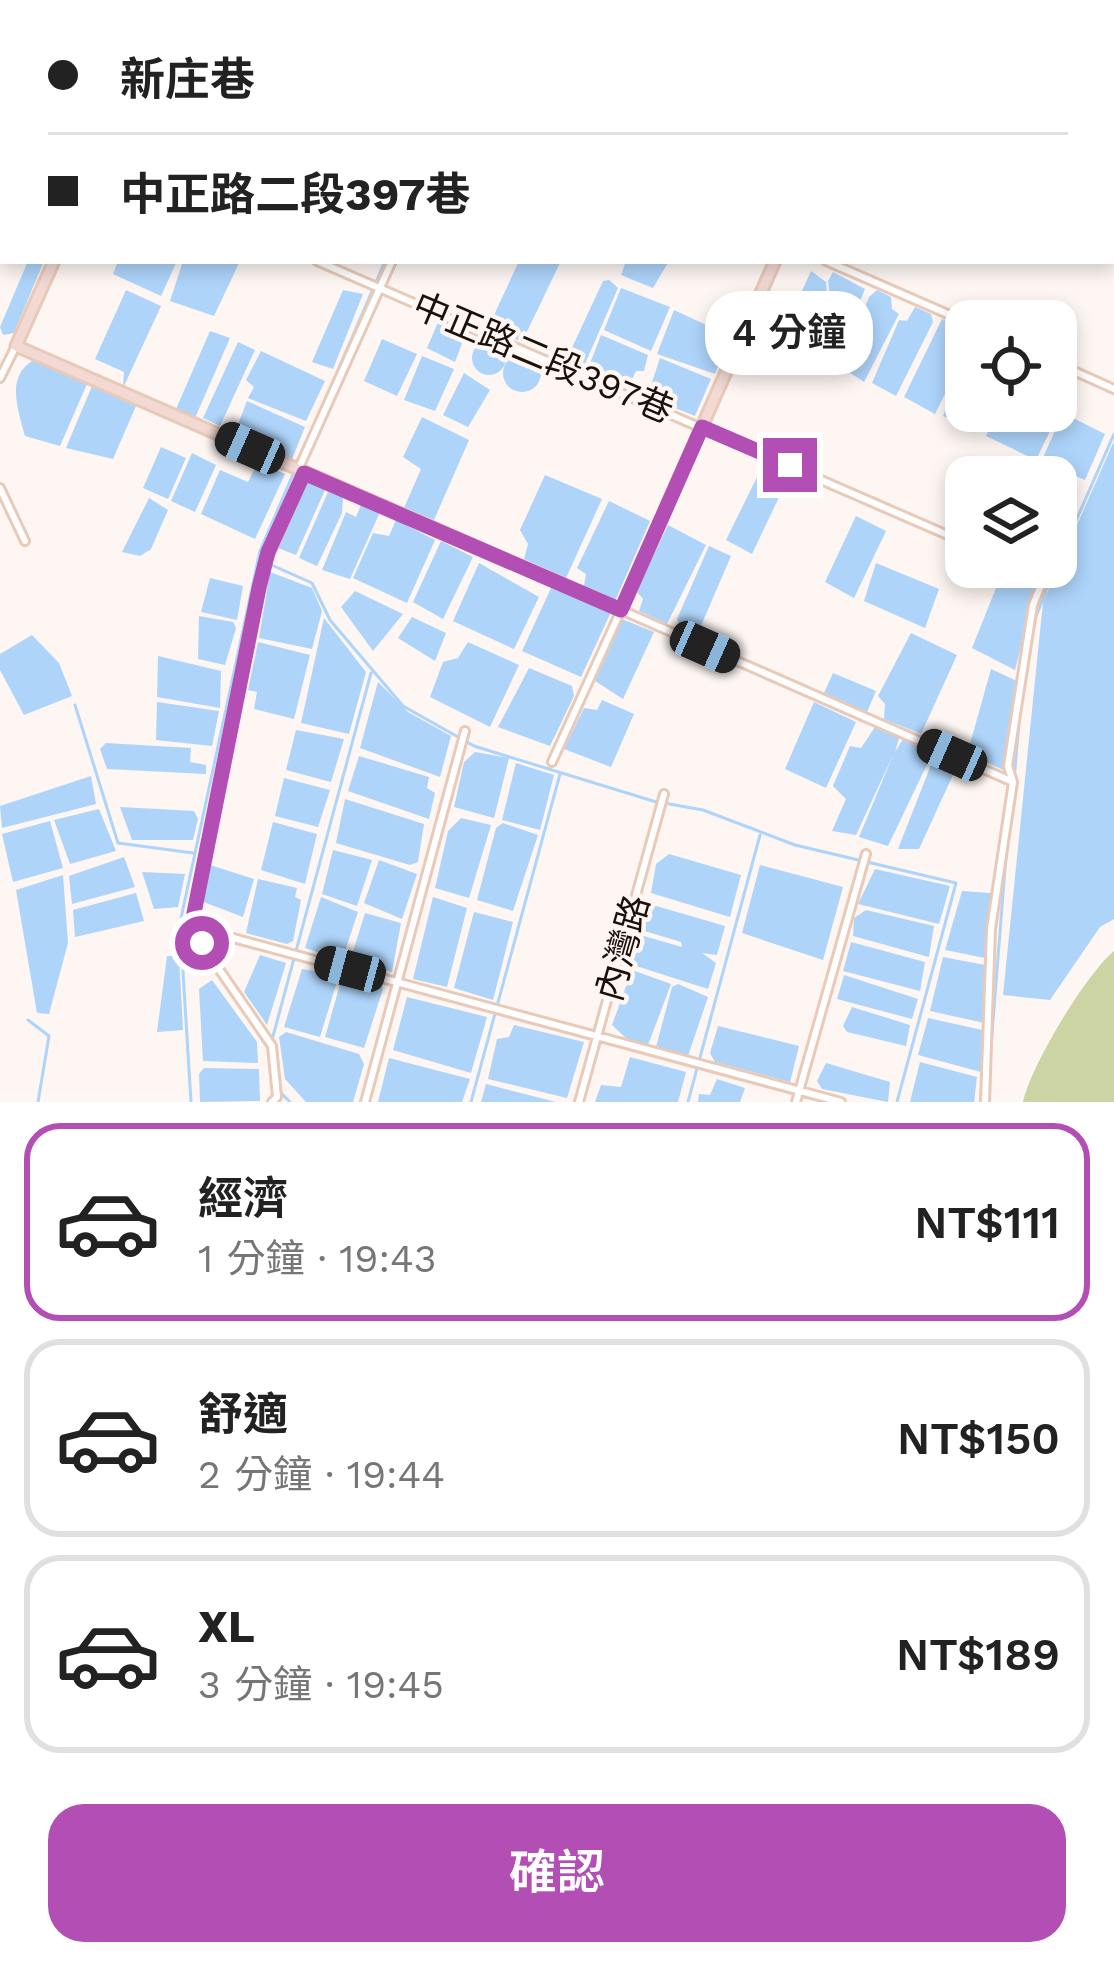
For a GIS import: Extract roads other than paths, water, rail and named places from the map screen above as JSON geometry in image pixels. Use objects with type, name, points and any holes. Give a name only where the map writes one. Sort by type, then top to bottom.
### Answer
[{"type":"street","points":[[0,378],[53,264]]},
{"type":"street","name":"中正路二段397巷","points":[[324,264],[945,534]]},
{"type":"street","points":[[272,1102],[277,1096],[272,1046],[196,928],[202,871],[264,567],[391,264]]},
{"type":"street","name":"中正路二段397巷","points":[[621,610],[774,264]]},
{"type":"street","points":[[833,264],[945,313]]},
{"type":"street","points":[[16,346],[1013,782]]},
{"type":"street","points":[[1077,372],[1114,389]]},
{"type":"street","points":[[0,488],[25,541]]},
{"type":"street","points":[[985,1102],[991,929],[1013,782],[1008,766],[1033,604],[1040,588]]},
{"type":"street","points":[[552,762],[621,610]]},
{"type":"street","points":[[365,1102],[465,731]]},
{"type":"street","name":"內灣路","points":[[579,1102],[664,794]]},
{"type":"street","points":[[796,1102],[866,854]]},
{"type":"street","points":[[196,928],[842,1102]]},
{"type":"water","points":[[27,264],[43,264],[14,333],[3,335],[0,327]]},
{"type":"water","points":[[117,264],[176,264],[161,296],[113,274]]},
{"type":"water","points":[[182,264],[239,264],[214,316],[170,301]]},
{"type":"water","points":[[518,264],[560,264],[522,342],[495,330],[495,313]]},
{"type":"water","points":[[625,264],[667,264],[653,288],[621,275]]},
{"type":"water","points":[[811,271],[826,282],[828,309],[804,357],[779,342]]},
{"type":"water","points":[[833,272],[865,289],[832,367],[811,356],[832,309],[828,281]]},
{"type":"water","points":[[603,281],[618,288],[585,364],[570,352]]},
{"type":"water","points":[[621,288],[670,307],[651,351],[604,330]]},
{"type":"water","points":[[126,290],[161,306],[123,388],[124,372],[95,359]]},
{"type":"water","points":[[343,290],[363,294],[333,369],[312,362]]},
{"type":"water","points":[[877,290],[891,297],[892,309],[899,314],[864,382],[841,367],[869,297]]},
{"type":"water","points":[[915,307],[931,314],[933,322],[896,396],[872,383],[899,320],[907,321]]},
{"type":"water","points":[[674,310],[730,336],[715,374],[657,354]]},
{"type":"water","points":[[439,320],[466,333],[455,362],[427,348]]},
{"type":"water","points":[[945,320],[945,394],[935,414],[904,397]]},
{"type":"water","points":[[210,331],[230,338],[195,418],[176,409]]},
{"type":"water","points":[[601,335],[648,355],[644,371],[636,371],[628,388],[587,371]]},
{"type":"water","points":[[382,339],[417,354],[397,396],[364,381]]},
{"type":"water","points":[[489,341],[501,346],[506,358],[501,370],[489,375],[477,370],[472,358],[477,346]]},
{"type":"water","points":[[238,342],[255,350],[220,426],[203,418]]},
{"type":"water","points":[[261,351],[325,381],[306,421],[248,398],[254,387],[246,380]]},
{"type":"water","points":[[522,354],[535,360],[541,373],[535,386],[522,392],[509,386],[503,373],[509,360]]},
{"type":"water","points":[[422,356],[454,369],[435,411],[404,400]]},
{"type":"water","points":[[660,358],[711,379],[695,416],[647,397]]},
{"type":"water","points":[[34,360],[87,384],[60,446],[25,436],[17,384]]},
{"type":"water","points":[[464,373],[490,390],[468,427],[443,415]]},
{"type":"water","points":[[92,386],[136,406],[113,459],[66,448]]},
{"type":"water","points":[[247,401],[305,427],[292,459],[235,432]]},
{"type":"water","points":[[422,417],[469,440],[434,520],[404,508],[421,469],[403,457]]},
{"type":"water","points":[[1077,420],[1105,434],[1085,480],[1077,477],[1077,456],[1044,456],[1054,432],[1077,432]]},
{"type":"water","points":[[988,432],[1049,432],[1038,456],[1028,456],[986,436]]},
{"type":"water","points":[[1114,441],[1114,919],[1100,927],[1050,1000],[1003,995],[1043,602],[1049,588],[1077,588],[1077,525]]},
{"type":"water","points":[[161,447],[186,458],[168,499],[143,488]]},
{"type":"water","points":[[192,453],[216,465],[195,512],[171,501]]},
{"type":"water","points":[[258,462],[285,474],[255,539],[201,514],[220,470],[248,482]]},
{"type":"water","points":[[545,475],[602,499],[566,578],[524,559],[528,544],[520,530]]},
{"type":"water","points":[[758,475],[782,491],[752,554],[726,540]]},
{"type":"water","points":[[307,482],[325,490],[296,555],[278,548]]},
{"type":"water","points":[[328,492],[343,497],[342,513],[317,566],[299,558]]},
{"type":"water","points":[[149,498],[168,510],[151,549],[140,556],[122,552]]},
{"type":"water","points":[[609,501],[650,521],[615,601],[584,586],[586,574],[577,568]]},
{"type":"water","points":[[361,505],[380,512],[350,579],[322,570],[346,512],[356,517]]},
{"type":"water","points":[[856,516],[886,531],[854,598],[825,582]]},
{"type":"water","points":[[396,520],[435,540],[407,603],[353,578],[373,533],[389,536]]},
{"type":"water","points":[[668,525],[706,545],[667,624],[639,611],[643,599],[636,591]]},
{"type":"water","points":[[441,541],[473,557],[443,619],[413,602]]},
{"type":"water","points":[[709,546],[731,556],[697,635],[681,630],[677,619]]},
{"type":"water","points":[[479,563],[539,597],[514,649],[453,621]]},
{"type":"water","points":[[876,563],[939,589],[925,628],[864,601]]},
{"type":"water","points":[[270,572],[312,588],[322,611],[312,649],[259,638]]},
{"type":"water","points":[[210,578],[243,586],[237,620],[201,612]]},
{"type":"water","points":[[551,588],[611,612],[581,677],[522,651]]},
{"type":"water","points":[[996,588],[1036,588],[1015,670],[972,648]]},
{"type":"water","points":[[355,591],[403,614],[373,651],[341,607]]},
{"type":"water","points":[[199,616],[233,622],[236,628],[225,665],[198,659]]},
{"type":"water","points":[[412,617],[446,633],[435,661],[398,638]]},
{"type":"water","points":[[324,618],[366,672],[349,734],[301,723]]},
{"type":"water","points":[[622,619],[654,632],[623,699],[595,681]]},
{"type":"water","points":[[911,633],[957,655],[921,734],[884,719],[885,704],[878,696]]},
{"type":"water","points":[[32,635],[59,663],[72,696],[24,715],[0,670],[0,654]]},
{"type":"water","points":[[258,642],[310,655],[294,719],[254,709],[257,692],[248,690]]},
{"type":"water","points":[[468,642],[519,665],[490,727],[430,697],[443,662],[458,658]]},
{"type":"water","points":[[158,656],[221,671],[220,708],[157,697]]},
{"type":"water","points":[[529,668],[572,686],[574,696],[550,746],[498,727]]},
{"type":"water","points":[[991,669],[1017,681],[1003,770],[975,757],[977,749],[970,744]]},
{"type":"water","points":[[833,673],[876,691],[867,712],[824,693]]},
{"type":"water","points":[[378,682],[408,712],[451,736],[440,777],[360,748]]},
{"type":"water","points":[[602,700],[634,714],[611,767],[564,749],[584,708],[597,710]]},
{"type":"water","points":[[157,702],[219,711],[212,746],[156,740]]},
{"type":"water","points":[[814,702],[856,722],[826,788],[785,769]]},
{"type":"water","points":[[875,727],[899,738],[895,752],[903,739],[932,754],[888,846],[859,837],[894,753],[856,835],[832,831],[846,799],[833,786],[850,746],[861,748]]},
{"type":"water","points":[[296,730],[344,739],[331,782],[286,770]]},
{"type":"water","points":[[106,743],[191,748],[190,762],[206,765],[206,774],[107,769],[100,749]]},
{"type":"water","points":[[475,752],[509,758],[494,818],[454,807],[464,762]]},
{"type":"water","points":[[359,756],[429,777],[427,788],[435,793],[429,819],[348,791]]},
{"type":"water","points":[[946,759],[958,764],[919,849],[898,849],[931,765]]},
{"type":"water","points":[[516,763],[554,775],[540,830],[502,820]]},
{"type":"water","points":[[91,776],[96,804],[2,828],[0,806]]},
{"type":"water","points":[[284,778],[330,790],[318,827],[275,816]]},
{"type":"water","points":[[345,799],[424,824],[418,862],[410,865],[336,843]]},
{"type":"water","points":[[120,807],[194,811],[198,819],[193,840],[132,840]]},
{"type":"water","points":[[99,809],[116,851],[70,864],[54,820]]},
{"type":"water","points":[[461,818],[491,825],[469,898],[435,888],[448,831]]},
{"type":"water","points":[[50,821],[63,868],[13,882],[2,834]]},
{"type":"water","points":[[273,822],[317,834],[305,884],[261,870]]},
{"type":"water","points":[[503,823],[538,835],[513,911],[477,900],[496,828]]},
{"type":"water","points":[[333,850],[372,860],[357,906],[322,894]]},
{"type":"water","points":[[669,854],[741,875],[730,917],[651,893],[656,864]]},
{"type":"water","points":[[124,857],[135,887],[72,904],[69,876]]},
{"type":"water","points":[[379,860],[417,874],[402,919],[364,903]]},
{"type":"water","points":[[210,865],[254,879],[243,917],[201,901]]},
{"type":"water","points":[[760,865],[843,887],[823,960],[742,933]]},
{"type":"water","points":[[875,869],[950,886],[939,924],[858,904]]},
{"type":"water","points":[[142,872],[185,874],[178,907],[154,909]]},
{"type":"water","points":[[63,875],[68,943],[49,1014],[37,1013],[16,890]]},
{"type":"water","points":[[258,879],[297,888],[295,897],[301,900],[293,941],[287,944],[246,933]]},
{"type":"water","points":[[962,891],[991,893],[985,958],[945,950]]},
{"type":"water","points":[[136,893],[144,921],[75,937],[73,910]]},
{"type":"water","points":[[321,897],[358,912],[342,960],[305,948]]},
{"type":"water","points":[[433,897],[467,908],[447,987],[413,979]]},
{"type":"water","points":[[646,903],[725,926],[717,955],[702,953],[716,963],[708,989],[630,964],[637,934],[682,947],[681,942],[638,929]]},
{"type":"water","points":[[866,910],[934,926],[929,957],[853,936],[854,918]]},
{"type":"water","points":[[474,912],[513,922],[493,1000],[454,988]]},
{"type":"water","points":[[365,913],[401,923],[392,972],[350,961]]},
{"type":"water","points":[[851,942],[925,962],[920,991],[843,971]]},
{"type":"water","points":[[260,955],[286,963],[267,1025],[244,992]]},
{"type":"water","points":[[167,956],[179,956],[183,1030],[157,1032]]},
{"type":"water","points":[[943,957],[985,965],[984,1023],[930,1011]]},
{"type":"water","points":[[302,969],[339,975],[320,1037],[284,1027]]},
{"type":"water","points":[[632,970],[671,984],[648,1045],[627,1039],[612,1025]]},
{"type":"water","points":[[844,975],[918,999],[912,1019],[837,999]]},
{"type":"water","points":[[350,976],[380,983],[383,989],[364,1048],[325,1037],[341,981]]},
{"type":"water","points":[[212,980],[257,1042],[258,1063],[203,1061],[199,989]]},
{"type":"water","points":[[678,984],[708,997],[688,1056],[656,1047],[672,987]]},
{"type":"water","points":[[407,997],[487,1017],[471,1073],[393,1050]]},
{"type":"water","points":[[852,1007],[910,1025],[906,1046],[847,1032],[843,1026]]},
{"type":"water","points":[[928,1018],[982,1030],[981,1072],[918,1055]]},
{"type":"water","points":[[514,1025],[584,1042],[567,1098],[488,1079],[497,1039],[509,1037]]},
{"type":"water","points":[[718,1026],[799,1046],[790,1082],[715,1062],[710,1053]]},
{"type":"water","points":[[286,1032],[359,1054],[364,1064],[353,1102],[306,1102],[285,1079],[279,1037]]},
{"type":"water","points":[[630,1057],[686,1072],[678,1102],[595,1102],[601,1085],[621,1087]]},
{"type":"water","points":[[389,1058],[470,1079],[462,1102],[378,1102]]},
{"type":"water","points":[[920,1062],[977,1077],[974,1102],[910,1102]]},
{"type":"water","points":[[826,1063],[890,1082],[888,1102],[822,1089],[817,1081]]},
{"type":"water","points":[[204,1068],[259,1069],[260,1101],[200,1102],[199,1074]]},
{"type":"water","points":[[717,1079],[745,1088],[740,1102],[698,1102],[699,1094],[710,1095]]},
{"type":"water","points":[[486,1084],[556,1102],[481,1102]]},
{"type":"waterway","points":[[298,463],[384,264]]},
{"type":"waterway","points":[[1077,518],[1114,434]]},
{"type":"waterway","points":[[191,1102],[180,923],[260,551],[294,472]]},
{"type":"waterway","points":[[258,559],[312,583],[330,620],[403,706],[474,746],[653,801],[703,810],[795,845],[956,883],[897,1102]]},
{"type":"waterway","points":[[1032,627],[1047,588]]},
{"type":"waterway","points":[[272,1040],[371,673]]},
{"type":"waterway","points":[[1014,780],[1021,700]]},
{"type":"waterway","points":[[75,705],[118,843],[193,853]]},
{"type":"waterway","points":[[471,1102],[560,774]]},
{"type":"waterway","points":[[688,1102],[760,835]]},
{"type":"waterway","points":[[989,1072],[1007,843]]},
{"type":"waterway","points":[[28,1020],[49,1036],[38,1102]]},
{"type":"waterway","points":[[279,1091],[290,1102]]}]
